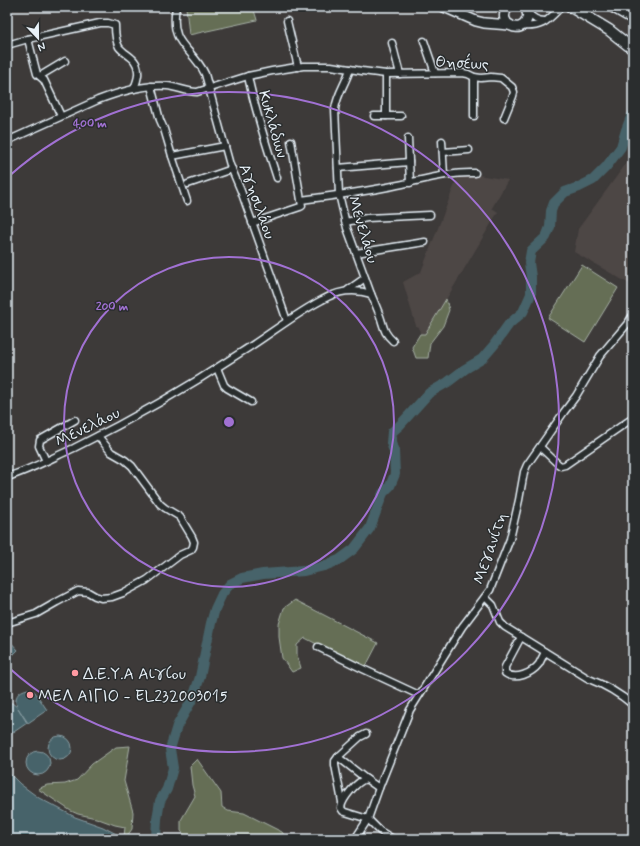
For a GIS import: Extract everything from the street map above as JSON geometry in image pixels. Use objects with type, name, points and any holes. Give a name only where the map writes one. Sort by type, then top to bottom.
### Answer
[{"type":"highway","points":[[614,7],[633,18]]},
{"type":"main road","points":[[444,7],[476,21],[518,27],[527,21],[528,18],[526,9]]},
{"type":"main road","points":[[571,7],[609,30],[633,49]]},
{"type":"main road","points":[[490,23],[505,11],[507,23],[510,25]]},
{"type":"street","name":"Αγησιλάου","points":[[176,7],[174,21],[175,29],[184,46],[206,74],[232,169],[287,321]]},
{"type":"street","points":[[526,9],[530,16],[535,19],[547,21]]},
{"type":"street","points":[[521,26],[535,26],[547,21],[559,9]]},
{"type":"street","points":[[288,21],[298,66]]},
{"type":"street","points":[[7,45],[100,23],[115,25],[118,46],[135,61],[137,67],[138,76],[134,89]]},
{"type":"street","points":[[28,39],[37,74],[44,80],[61,116]]},
{"type":"street","points":[[424,42],[435,74]]},
{"type":"street","points":[[392,43],[400,74]]},
{"type":"street","points":[[40,76],[65,61]]},
{"type":"street","points":[[8,139],[112,94],[134,89],[151,86],[169,86],[193,92],[248,76],[298,66],[331,66],[350,69]]},
{"type":"street","name":"Θησέως","points":[[350,69],[386,74],[463,73],[481,78],[501,78],[512,87],[514,92],[504,118]]},
{"type":"street","name":"Μενελάου","points":[[350,69],[344,85],[339,93],[336,106],[339,194],[345,222],[371,294]]},
{"type":"street","points":[[386,74],[386,116]]},
{"type":"street","name":"Κυκλάδων","points":[[248,76],[254,104],[277,178]]},
{"type":"street","points":[[474,77],[474,116]]},
{"type":"street","points":[[151,86],[160,120],[187,201]]},
{"type":"street","points":[[374,116],[401,116]]},
{"type":"street","points":[[408,138],[410,183]]},
{"type":"street","points":[[252,223],[301,207],[302,204],[291,141]]},
{"type":"street","points":[[442,141],[444,175]]},
{"type":"street","points":[[172,156],[225,146]]},
{"type":"street","points":[[442,152],[468,150]]},
{"type":"street","points":[[338,168],[409,162]]},
{"type":"street","points":[[188,184],[232,169]]},
{"type":"street","points":[[301,200],[410,183],[460,172],[475,173]]},
{"type":"street","points":[[345,222],[367,218],[430,215]]},
{"type":"street","points":[[356,253],[425,242]]},
{"type":"street","points":[[346,291],[365,278]]},
{"type":"street","name":"Μενελάου","points":[[7,477],[19,474],[98,436],[162,402],[240,354],[287,321],[322,300],[346,291],[358,290],[371,294]]},
{"type":"street","points":[[371,294],[381,318],[382,326],[393,341]]},
{"type":"street","name":"Μεγανίτη","points":[[355,839],[368,819],[410,710],[462,628],[492,585],[510,539],[525,468],[576,396],[600,356],[633,315]]},
{"type":"street","points":[[217,368],[224,385],[251,402]]},
{"type":"street","points":[[540,447],[558,464],[561,466],[565,465],[633,418]]},
{"type":"street","points":[[46,461],[38,446],[40,440],[75,420]]},
{"type":"street","points":[[7,623],[36,614],[78,591],[88,592],[101,598],[112,597],[123,593],[147,580],[180,555],[191,550],[193,547],[194,542],[192,537],[180,517],[160,504],[132,466],[111,452],[98,436]]},
{"type":"street","points":[[485,597],[493,605],[502,625],[633,705]]},
{"type":"street","points":[[521,637],[505,668],[508,675],[517,677],[530,671],[538,664],[545,652]]},
{"type":"street","points":[[318,647],[419,695]]},
{"type":"street","points":[[366,734],[360,737],[335,760],[342,802],[341,806],[343,811],[368,819],[380,831],[393,839]]},
{"type":"street","points":[[338,757],[379,788]]},
{"type":"street","points":[[342,802],[354,787],[363,779],[366,779]]},
{"type":"shaded area","points":[[633,154],[633,286],[574,252],[578,229]]},
{"type":"shaded area","points":[[472,174],[508,180],[492,208],[498,212],[425,335],[420,334],[419,327],[416,326],[403,282],[421,272],[458,176]]},
{"type":"green space","points":[[186,7],[253,7],[257,20],[189,35]]},
{"type":"green space","points":[[582,265],[618,288],[585,342],[548,318]]},
{"type":"green space","points":[[446,299],[449,310],[443,326],[430,343],[428,358],[416,358],[412,347],[420,334],[425,334]]},
{"type":"green space","points":[[295,600],[378,643],[365,668],[305,638],[297,645],[297,655],[301,668],[292,672],[282,658],[279,624],[284,608]]},
{"type":"green space","points":[[130,746],[124,781],[133,812],[132,829],[125,839],[125,827],[71,811],[38,789],[47,785],[65,784],[77,780],[92,764],[116,747]]},
{"type":"green space","points":[[197,759],[221,793],[222,807],[228,811],[244,813],[282,832],[287,839],[261,839],[246,836],[223,839],[188,839],[181,831],[181,820],[195,796],[190,766]]},
{"type":"water","points":[[7,639],[18,650],[7,661]]},
{"type":"water","points":[[28,689],[35,692],[47,710],[28,723],[18,708],[27,723],[8,736],[7,702],[12,703],[17,707],[17,695],[21,691]]},
{"type":"water","points":[[60,736],[68,740],[72,748],[68,756],[60,760],[52,756],[48,748],[52,740]]},
{"type":"water","points":[[38,751],[46,755],[50,763],[46,771],[38,775],[30,771],[26,763],[30,755]]},
{"type":"water","points":[[7,771],[20,784],[39,798],[75,817],[103,827],[126,839],[7,839]]},
{"type":"waterway","points":[[156,839],[160,801],[167,789],[173,768],[170,749],[177,726],[193,698],[200,677],[211,623],[215,609],[222,594],[230,584],[242,578],[263,574],[304,571],[324,566],[339,560],[354,549],[370,528],[383,493],[390,486],[395,474],[394,451],[391,443],[392,432],[429,393],[482,359],[509,324],[523,312],[531,294],[529,263],[531,251],[546,237],[550,227],[551,211],[554,203],[565,192],[593,180],[606,167],[621,147],[633,114]]},
{"type":"place","name":"Δ.Ε.Υ.Α Αιγίου","points":[[75,673]]},
{"type":"place","name":"ΜΕΛ ΑΙΓΙΟ - EL232003015","points":[[30,695]]}]
